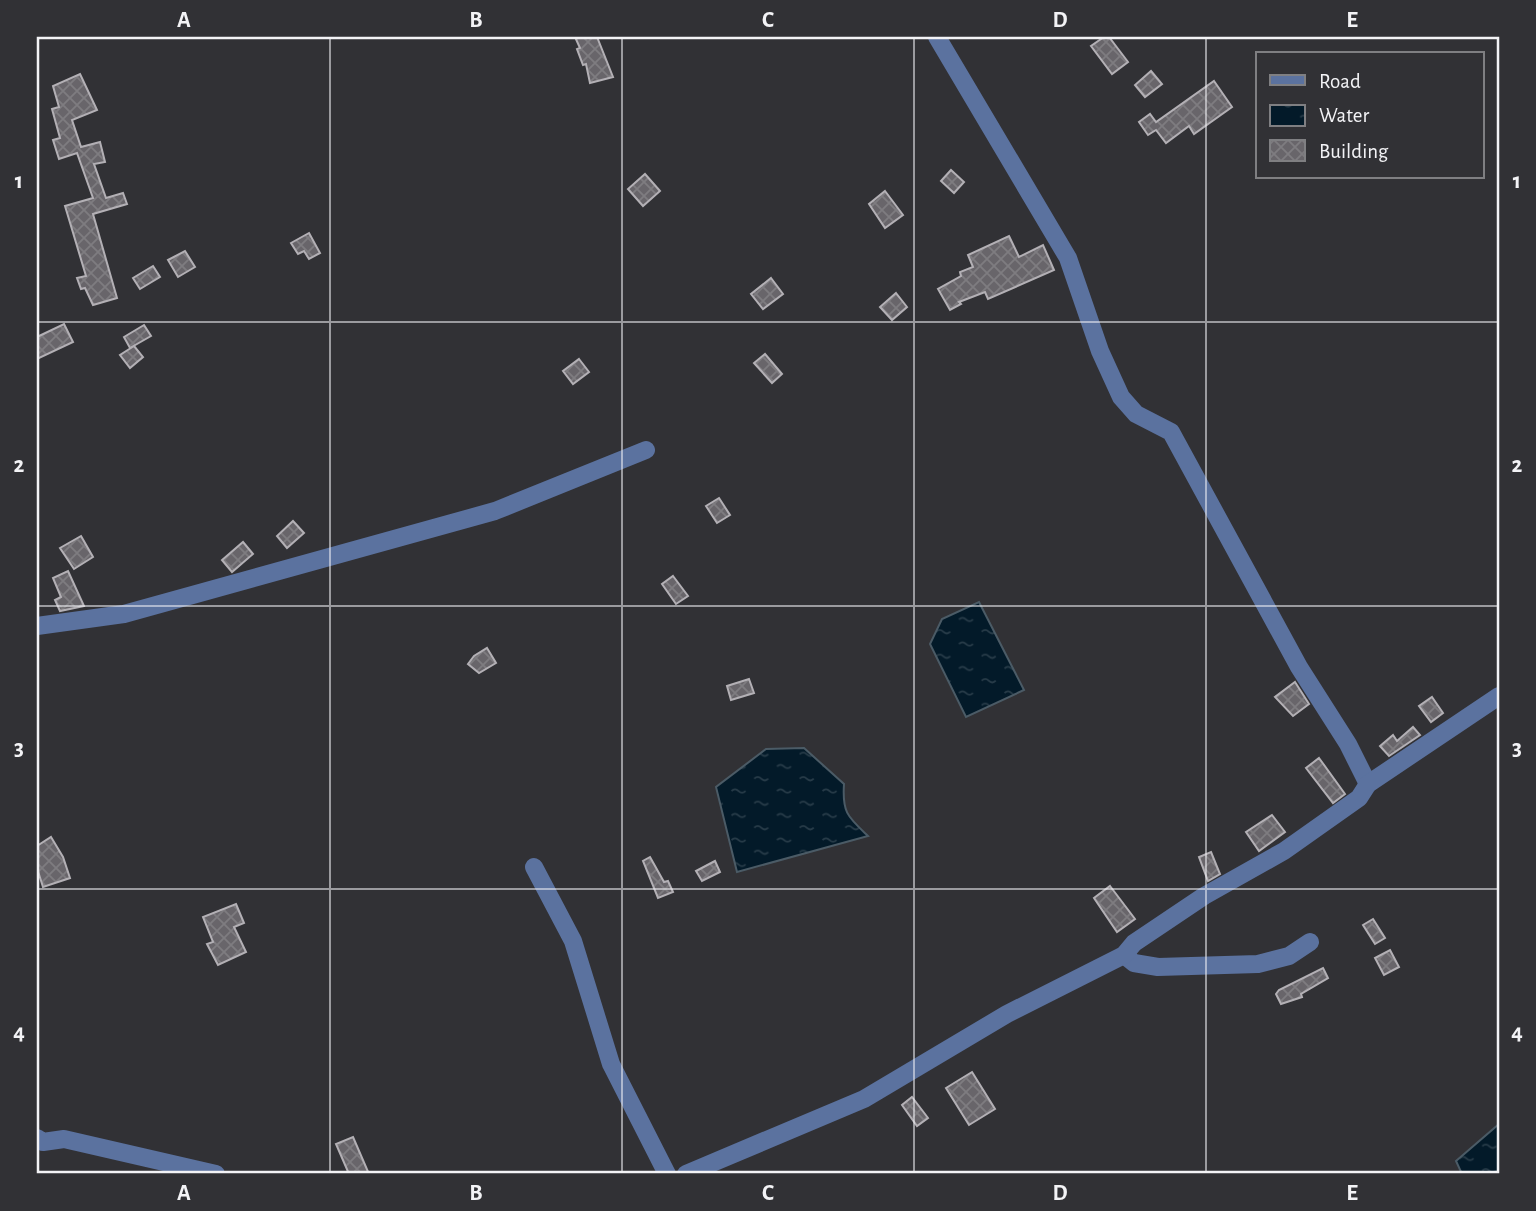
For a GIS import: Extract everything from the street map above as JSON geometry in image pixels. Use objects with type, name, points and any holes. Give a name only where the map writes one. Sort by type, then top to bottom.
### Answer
[{"type":"street","points":[[937,37],[1068,258],[1100,351],[1121,397],[1136,414],[1171,432],[1299,667],[1348,744],[1368,784]]},
{"type":"street","points":[[37,626],[124,614],[495,511],[646,450]]},
{"type":"street","points":[[686,1174],[864,1099],[1007,1014],[1124,955],[1134,943],[1204,896],[1295,843],[1359,798],[1368,784],[1499,696]]},
{"type":"street","points":[[534,867],[573,941],[611,1064],[667,1174]]},
{"type":"street","points":[[1124,955],[1134,963],[1158,967],[1258,964],[1289,956],[1310,942]]},
{"type":"street","points":[[37,1138],[43,1142],[64,1139],[216,1174]]},
{"type":"water","points":[[979,602],[1024,690],[966,717],[930,644],[942,619]]},
{"type":"water","points":[[804,748],[844,784],[845,808],[868,836],[737,872],[716,787],[766,749]]},
{"type":"water","points":[[1499,1124],[1499,1174],[1462,1174],[1456,1161]]},
{"type":"building","points":[[575,37],[597,37],[613,77],[590,83]]},
{"type":"building","points":[[1104,37],[1109,37],[1128,62],[1112,74],[1091,46]]},
{"type":"building","points":[[1151,71],[1162,84],[1145,97],[1135,85]]},
{"type":"building","points":[[80,74],[97,110],[72,120],[81,147],[100,142],[105,162],[94,164],[106,198],[123,193],[127,204],[93,214],[117,298],[93,305],[85,288],[81,289],[77,278],[86,276],[65,206],[93,198],[77,153],[59,159],[53,140],[60,138],[52,109],[59,107],[53,86]]},
{"type":"building","points":[[1214,81],[1232,107],[1194,134],[1189,126],[1166,143],[1156,130],[1148,135],[1139,122],[1150,114],[1156,122]]},
{"type":"building","points":[[951,170],[964,182],[954,193],[941,181]]},
{"type":"building","points":[[645,174],[660,191],[643,206],[628,189]]},
{"type":"building","points":[[885,191],[903,215],[885,228],[869,204]]},
{"type":"building","points":[[309,233],[320,253],[309,259],[304,251],[298,254],[291,243]]},
{"type":"building","points":[[1009,236],[1019,257],[1043,245],[1054,270],[988,299],[985,292],[959,302],[961,304],[950,310],[938,289],[961,276],[960,272],[973,267],[968,255]]},
{"type":"building","points":[[185,251],[195,267],[178,277],[168,260]]},
{"type":"building","points":[[153,266],[160,277],[140,289],[133,278]]},
{"type":"building","points":[[771,278],[783,294],[763,309],[751,294]]},
{"type":"building","points":[[896,293],[907,307],[892,320],[880,307]]},
{"type":"building","points":[[64,324],[73,342],[37,359],[37,337]]},
{"type":"building","points":[[144,325],[151,336],[130,348],[124,337]]},
{"type":"building","points":[[134,346],[143,357],[130,368],[120,355]]},
{"type":"building","points":[[765,354],[782,374],[772,383],[754,363]]},
{"type":"building","points":[[579,359],[589,372],[573,384],[563,371]]},
{"type":"building","points":[[719,498],[730,515],[717,523],[706,506]]},
{"type":"building","points":[[293,521],[304,533],[287,548],[277,536]]},
{"type":"building","points":[[81,536],[93,557],[74,569],[60,548]]},
{"type":"building","points":[[243,542],[253,554],[232,572],[222,560]]},
{"type":"building","points":[[68,571],[84,606],[60,611],[55,600],[61,597],[53,578]]},
{"type":"building","points":[[673,576],[688,596],[676,604],[662,584]]},
{"type":"building","points":[[487,648],[496,663],[479,673],[468,664],[474,656]]},
{"type":"building","points":[[749,679],[754,693],[731,700],[727,686]]},
{"type":"building","points":[[1295,682],[1309,704],[1293,716],[1275,697]]},
{"type":"building","points":[[1432,697],[1443,713],[1431,722],[1419,706]]},
{"type":"building","points":[[1413,727],[1420,735],[1389,756],[1380,746],[1393,735],[1397,741]]},
{"type":"building","points":[[1319,758],[1345,794],[1333,803],[1306,768]]},
{"type":"building","points":[[1272,815],[1285,832],[1259,851],[1246,832]]},
{"type":"building","points":[[51,837],[63,857],[70,878],[43,887],[37,868],[37,846]]},
{"type":"building","points":[[1211,852],[1220,874],[1208,881],[1199,857]]},
{"type":"building","points":[[650,857],[673,892],[658,898],[643,861]]},
{"type":"building","points":[[715,861],[720,872],[702,881],[696,871]]},
{"type":"building","points":[[1110,886],[1135,919],[1117,932],[1094,898]]},
{"type":"building","points":[[236,904],[244,923],[234,927],[246,952],[218,965],[207,944],[213,942],[203,917]]},
{"type":"building","points":[[1373,919],[1385,938],[1375,944],[1363,925]]},
{"type":"building","points":[[1390,950],[1399,967],[1384,975],[1375,958]]},
{"type":"building","points":[[1323,968],[1328,978],[1301,994],[1302,997],[1281,1004],[1276,994],[1279,990]]},
{"type":"building","points":[[972,1072],[995,1109],[969,1125],[946,1088]]},
{"type":"building","points":[[912,1097],[928,1118],[917,1126],[902,1105]]},
{"type":"building","points":[[353,1137],[369,1174],[349,1174],[336,1144]]}]
